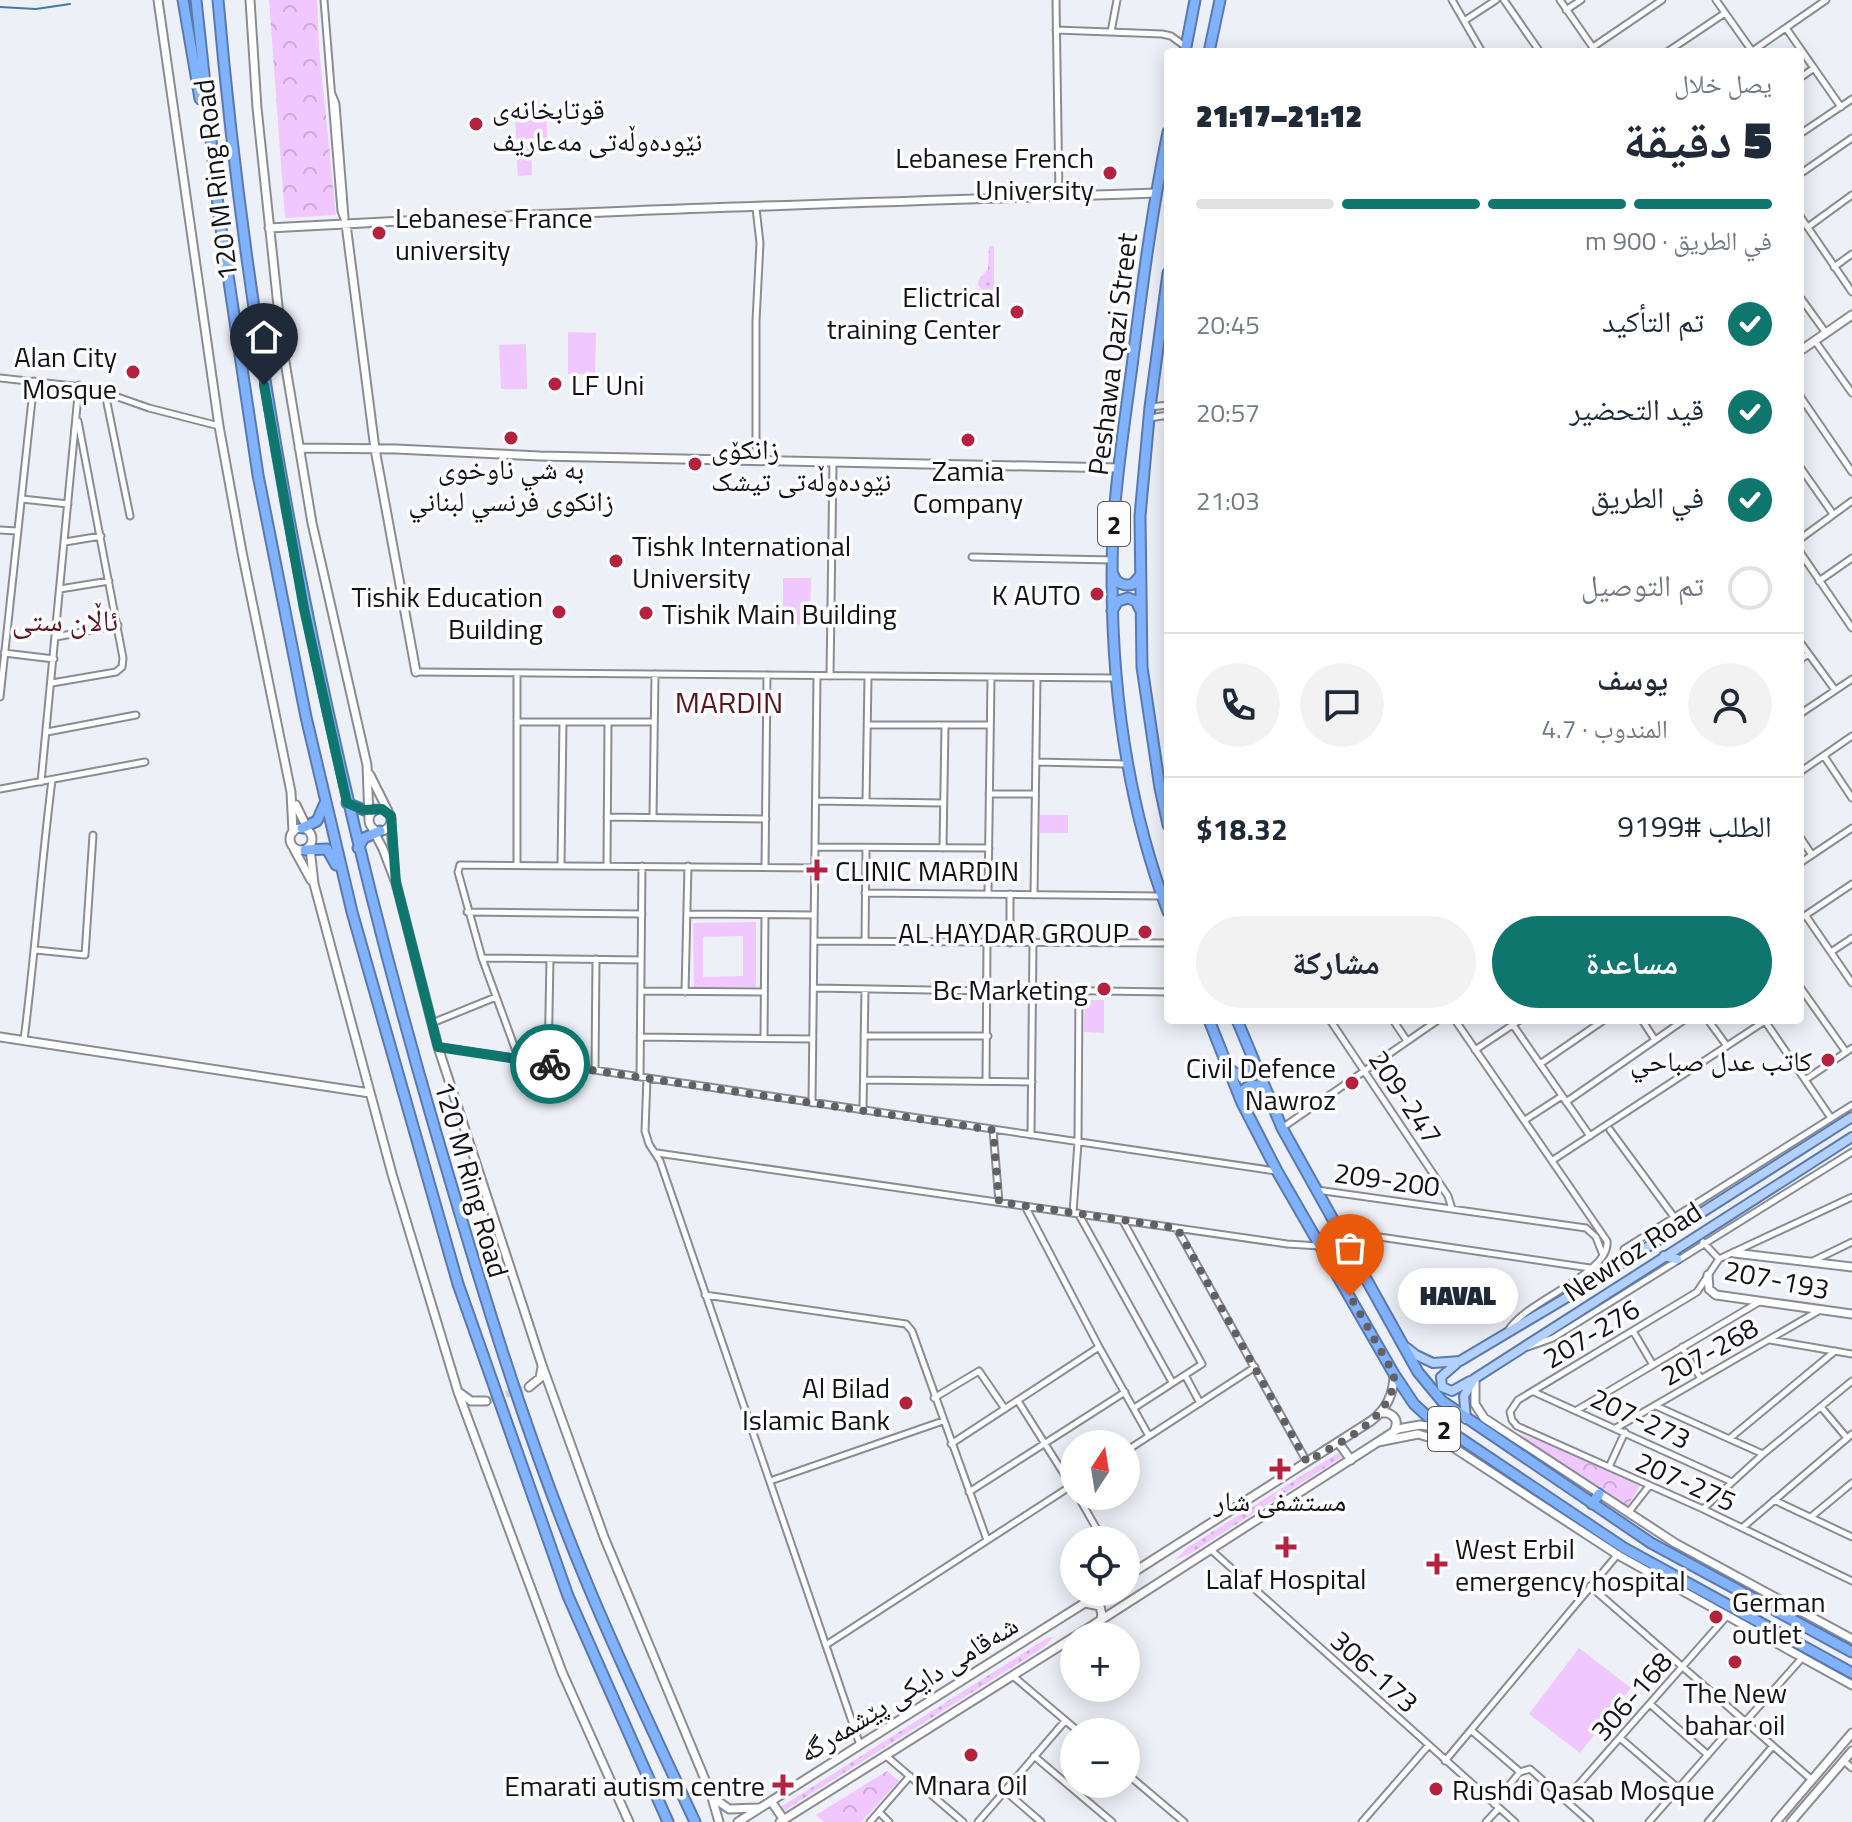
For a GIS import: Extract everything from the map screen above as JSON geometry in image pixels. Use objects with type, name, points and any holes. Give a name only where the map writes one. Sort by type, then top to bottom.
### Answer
[{"type":"highway","points":[[184,0],[193,64],[209,134]]},
{"type":"highway","name":"120 M Ring Road","points":[[196,0],[209,134],[235,335],[260,488],[290,646],[344,880],[458,1284],[568,1596],[668,1822]]},
{"type":"highway","name":"120 M Ring Road","points":[[220,0],[225,81],[250,289],[282,494],[304,609],[358,848],[476,1275],[529,1429],[588,1587],[694,1821]]},
{"type":"highway","points":[[1185,48],[1195,0]]},
{"type":"highway","points":[[1210,48],[1220,0]]},
{"type":"highway","name":"Peshawa Qazi Street","points":[[1164,151],[1155,193],[1119,468],[1112,616],[1115,678],[1127,764],[1164,901]]},
{"type":"highway","name":"Peshawa Qazi Street","points":[[1164,302],[1149,412],[1140,516],[1142,667],[1164,785]]},
{"type":"highway","points":[[1113,565],[1114,578],[1125,585],[1138,581],[1140,572]]},
{"type":"highway","points":[[1112,616],[1115,604],[1123,599],[1136,601],[1140,609]]},
{"type":"highway","points":[[303,830],[317,821],[325,802]]},
{"type":"highway","points":[[347,803],[373,822],[358,848]]},
{"type":"highway","points":[[308,848],[328,851],[344,880]]},
{"type":"highway","name":"2","points":[[1211,1024],[1242,1103],[1277,1171],[1414,1404],[1459,1444],[1621,1551],[1730,1613],[1852,1673]]},
{"type":"highway","name":"2","points":[[1239,1024],[1265,1093],[1282,1128],[1429,1388],[1466,1420],[1651,1543],[1852,1652]]},
{"type":"highway","points":[[1226,1065],[1234,1073],[1244,1073],[1251,1066],[1251,1055]]},
{"type":"highway","points":[[1242,1103],[1242,1093],[1248,1087],[1258,1086],[1265,1093]]},
{"type":"highway","points":[[1592,1504],[1599,1494]]},
{"type":"main road","name":"Newroz Road","points":[[1460,1361],[1591,1283],[1852,1117]]},
{"type":"main road","name":"Newroz Road","points":[[1474,1379],[1852,1137]]},
{"type":"main road","points":[[1683,1212],[1689,1221]]},
{"type":"main road","points":[[1664,1256],[1677,1259]]},
{"type":"main road","points":[[1588,1271],[1591,1283]]},
{"type":"main road","points":[[1402,1343],[1424,1360],[1442,1364],[1460,1361]]},
{"type":"main road","points":[[1460,1361],[1442,1375],[1441,1386],[1452,1391],[1474,1379]]},
{"type":"main road","points":[[1466,1420],[1464,1396],[1474,1379]]},
{"type":"street","points":[[158,0],[219,426],[291,792],[303,830],[312,837],[308,848],[314,884],[370,1093],[458,1392],[562,1672],[629,1822]]},
{"type":"street","points":[[250,0],[257,108],[282,344],[328,596],[367,765],[373,822],[396,883],[438,1047],[542,1365],[604,1537],[711,1794],[719,1822]]},
{"type":"street","points":[[324,0],[341,211],[347,222],[375,449],[416,672],[1115,678]]},
{"type":"street","points":[[1056,0],[1059,196]]},
{"type":"street","points":[[1111,32],[1117,0]]},
{"type":"street","points":[[1452,0],[1480,48]]},
{"type":"street","points":[[1464,21],[1496,0]]},
{"type":"street","points":[[1504,0],[1537,48]]},
{"type":"street","points":[[1560,0],[1593,48]]},
{"type":"street","points":[[1566,10],[1581,0]]},
{"type":"street","points":[[1597,48],[1662,0]]},
{"type":"street","points":[[1728,0],[1718,3],[1749,48]]},
{"type":"street","points":[[1758,48],[1826,0]]},
{"type":"street","points":[[1673,48],[1725,13]]},
{"type":"street","points":[[1786,28],[1800,48]]},
{"type":"street","points":[[1056,30],[1162,34],[1175,39],[1183,48]]},
{"type":"street","points":[[1804,54],[1841,107]]},
{"type":"street","points":[[1804,75],[1814,68]]},
{"type":"street","points":[[1804,131],[1852,99]]},
{"type":"street","points":[[1804,171],[1852,138]]},
{"type":"street","points":[[269,228],[347,222],[1155,193]]},
{"type":"street","points":[[1808,227],[1852,195]]},
{"type":"street","points":[[756,208],[760,243],[756,321],[756,456]]},
{"type":"street","points":[[1804,222],[1852,292]]},
{"type":"street","points":[[1834,267],[1852,254]]},
{"type":"street","points":[[1804,303],[1826,333]]},
{"type":"street","points":[[1804,348],[1852,315]]},
{"type":"street","points":[[1815,341],[1852,393]]},
{"type":"street","points":[[0,378],[79,385],[219,426]]},
{"type":"street","points":[[0,697],[34,381]]},
{"type":"street","points":[[41,782],[79,385]]},
{"type":"street","points":[[104,392],[130,516]]},
{"type":"street","points":[[1804,402],[1851,467]]},
{"type":"street","points":[[1149,412],[1164,406]]},
{"type":"street","points":[[1149,412],[1164,414]]},
{"type":"street","points":[[52,683],[116,672],[122,667],[123,658],[76,413]]},
{"type":"street","points":[[299,448],[1119,468]]},
{"type":"street","points":[[526,454],[756,456],[833,461]]},
{"type":"street","points":[[830,676],[833,461]]},
{"type":"street","points":[[1804,473],[1833,514]]},
{"type":"street","points":[[22,499],[68,504]]},
{"type":"street","points":[[1804,536],[1852,501]]},
{"type":"street","points":[[0,530],[17,531]]},
{"type":"street","points":[[65,542],[101,536]]},
{"type":"street","points":[[396,555],[407,560]]},
{"type":"street","points":[[972,557],[1113,565]]},
{"type":"street","points":[[1804,558],[1852,628]]},
{"type":"street","points":[[1819,581],[1852,558]]},
{"type":"street","points":[[60,589],[109,581]]},
{"type":"street","points":[[1845,618],[1852,613]]},
{"type":"street","points":[[56,637],[118,625]]},
{"type":"street","points":[[1804,648],[1835,690]]},
{"type":"street","points":[[4,653],[54,659]]},
{"type":"street","points":[[1804,657],[1808,654]]},
{"type":"street","points":[[517,673],[517,864]]},
{"type":"street","points":[[653,817],[655,674]]},
{"type":"street","points":[[765,867],[767,675]]},
{"type":"street","points":[[812,1103],[817,676]]},
{"type":"street","points":[[866,801],[868,677]]},
{"type":"street","points":[[988,894],[991,678]]},
{"type":"street","points":[[1034,895],[1037,678]]},
{"type":"street","points":[[1804,711],[1852,679]]},
{"type":"street","points":[[47,732],[136,715]]},
{"type":"street","points":[[517,722],[654,722]]},
{"type":"street","points":[[561,865],[563,722]]},
{"type":"street","points":[[607,865],[608,722]]},
{"type":"street","points":[[867,725],[990,725]]},
{"type":"street","points":[[943,848],[945,725]]},
{"type":"street","points":[[1804,769],[1852,736]]},
{"type":"street","points":[[1824,756],[1852,798]]},
{"type":"street","points":[[0,789],[145,762]]},
{"type":"street","points":[[1036,762],[1127,764]]},
{"type":"street","points":[[367,765],[389,812],[396,883]]},
{"type":"street","points":[[24,1040],[52,780]]},
{"type":"street","points":[[291,792],[303,830]]},
{"type":"street","points":[[989,794],[1035,794]]},
{"type":"street","points":[[816,801],[943,803]]},
{"type":"street","points":[[373,822],[382,809],[389,812]]},
{"type":"street","points":[[607,817],[766,819]]},
{"type":"street","points":[[373,822],[387,829],[391,823]]},
{"type":"street","points":[[1804,860],[1852,828]]},
{"type":"street","points":[[303,830],[290,841],[314,884]]},
{"type":"street","points":[[36,950],[85,955],[93,835]]},
{"type":"street","points":[[1804,843],[1812,855]]},
{"type":"street","points":[[293,847],[298,850],[308,848]]},
{"type":"street","points":[[815,847],[989,848]]},
{"type":"street","points":[[865,941],[866,848]]},
{"type":"street","points":[[516,1051],[467,912],[458,872],[460,865],[815,868]]},
{"type":"street","points":[[642,866],[640,1037],[645,1131],[656,1153],[860,1745]]},
{"type":"street","points":[[685,992],[688,866]]},
{"type":"street","points":[[1804,917],[1852,884]]},
{"type":"street","points":[[865,893],[1162,896]]},
{"type":"street","points":[[1010,894],[1010,943]]},
{"type":"street","points":[[467,912],[642,914]]},
{"type":"street","points":[[687,914],[814,915]]},
{"type":"street","points":[[764,1038],[765,915]]},
{"type":"street","points":[[1804,919],[1852,983]]},
{"type":"street","points":[[1831,952],[1852,938]]},
{"type":"street","points":[[814,941],[1164,943]]},
{"type":"street","points":[[986,1081],[987,943]]},
{"type":"street","points":[[1031,1135],[1033,943]]},
{"type":"street","points":[[482,958],[641,960]]},
{"type":"street","points":[[548,1064],[550,959]]},
{"type":"street","points":[[595,1070],[596,959]]},
{"type":"street","points":[[814,988],[988,991]]},
{"type":"street","points":[[863,1110],[865,989]]},
{"type":"street","points":[[1033,990],[1164,992]]},
{"type":"street","points":[[641,991],[764,992]]},
{"type":"street","points":[[1079,991],[1075,1213],[1172,1382]]},
{"type":"street","points":[[1804,993],[1846,1052]]},
{"type":"street","points":[[431,1024],[496,997]]},
{"type":"street","name":"209-247","points":[[1333,1024],[1448,1196],[1452,1209]]},
{"type":"street","points":[[1396,1024],[1407,1041]]},
{"type":"street","points":[[1282,1128],[1432,1024]]},
{"type":"street","points":[[1458,1024],[1553,1160],[1608,1246],[1604,1256],[1588,1271],[1520,1314],[1506,1335]]},
{"type":"street","points":[[1540,1064],[1598,1024]]},
{"type":"street","points":[[1645,1024],[1655,1040]]},
{"type":"street","points":[[1566,1102],[1678,1024]]},
{"type":"street","points":[[1711,1024],[1727,1046]]},
{"type":"street","points":[[1553,1160],[1758,1024]]},
{"type":"street","points":[[1767,1024],[1831,1118]]},
{"type":"street","points":[[1475,1050],[1513,1025],[1590,1136]]},
{"type":"street","points":[[864,1036],[988,1036]]},
{"type":"street","points":[[0,1037],[370,1093]]},
{"type":"street","points":[[640,1037],[813,1039]]},
{"type":"street","points":[[438,1047],[1277,1171]]},
{"type":"street","points":[[1805,1080],[1852,1048]]},
{"type":"street","points":[[864,1080],[1032,1082]]},
{"type":"street","points":[[1525,1120],[1562,1096]]},
{"type":"street","points":[[1624,1249],[1852,1105]]},
{"type":"street","points":[[993,1130],[999,1202]]},
{"type":"street","points":[[1610,1130],[1674,1217]]},
{"type":"street","points":[[1520,1348],[1553,1338],[1852,1152]]},
{"type":"street","points":[[656,1153],[1320,1246]]},
{"type":"street","name":"209-200","points":[[1317,1190],[1586,1228],[1596,1237],[1604,1256]]},
{"type":"street","points":[[1708,1275],[1719,1259],[1852,1197]]},
{"type":"street","points":[[1025,1206],[1149,1436]]},
{"type":"street","points":[[1122,1220],[1202,1364],[1134,1408]]},
{"type":"street","points":[[1177,1228],[1307,1462]]},
{"type":"street","points":[[1339,1231],[1588,1271]]},
{"type":"street","points":[[1703,1242],[1719,1259]]},
{"type":"street","points":[[1811,1262],[1852,1242]]},
{"type":"street","points":[[1734,1253],[1852,1267]]},
{"type":"street","name":"207-276","points":[[1510,1412],[1518,1400],[1697,1292],[1708,1275]]},
{"type":"street","name":"207-193","points":[[1708,1275],[1708,1287],[1713,1293],[1852,1314]]},
{"type":"street","points":[[705,1295],[903,1322],[912,1331],[987,1540]]},
{"type":"street","points":[[1577,1410],[1760,1301]]},
{"type":"street","name":"207-268","points":[[1616,1428],[1821,1310]]},
{"type":"street","points":[[1633,1331],[1653,1365]]},
{"type":"street","points":[[1769,1340],[1852,1354]]},
{"type":"street","points":[[951,1444],[1099,1347]]},
{"type":"street","points":[[1682,1347],[1701,1379]]},
{"type":"street","points":[[1729,1439],[1835,1351]]},
{"type":"street","points":[[529,1387],[540,1378],[542,1365]]},
{"type":"street","points":[[1140,1442],[1255,1367]]},
{"type":"street","points":[[934,1398],[979,1371],[1005,1409]]},
{"type":"street","points":[[1380,1414],[1391,1395],[1394,1374]]},
{"type":"street","points":[[1185,1375],[1200,1403]]},
{"type":"street","points":[[1474,1379],[1475,1404],[1484,1418],[1675,1543],[1852,1639]]},
{"type":"street","points":[[1703,1509],[1763,1454],[1852,1381]]},
{"type":"street","name":"207-273","points":[[1533,1391],[1732,1482]]},
{"type":"street","points":[[458,1392],[468,1400],[486,1401]]},
{"type":"street","points":[[969,1492],[1125,1392]]},
{"type":"street","points":[[1018,1401],[1060,1466]]},
{"type":"street","points":[[1655,1405],[1763,1454]]},
{"type":"street","points":[[1742,1528],[1850,1436],[1821,1407]]},
{"type":"street","points":[[1140,1568],[1380,1414],[1386,1412],[1393,1416],[1397,1422],[1394,1431]]},
{"type":"street","name":"207-275","points":[[1510,1412],[1517,1426],[1703,1509],[1852,1581]]},
{"type":"street","points":[[770,1481],[943,1421]]},
{"type":"street","name":"شەقامی دایکی پێشمەرگە","points":[[1140,1596],[1394,1431],[1414,1425],[1444,1428]]},
{"type":"street","points":[[1609,1468],[1625,1432]]},
{"type":"street","points":[[1378,1442],[1424,1434],[1459,1444]]},
{"type":"street","points":[[1338,1442],[1351,1460]]},
{"type":"street","points":[[1811,1517],[1852,1483]]},
{"type":"street","points":[[1628,1513],[1649,1486]]},
{"type":"street","points":[[826,1645],[1060,1495]]},
{"type":"street","points":[[1774,1500],[1851,1535]]},
{"type":"street","name":"306-173","points":[[1210,1549],[1515,1822]]},
{"type":"street","points":[[1445,1761],[1621,1551]]},
{"type":"street","points":[[1590,1586],[1812,1781]]},
{"type":"street","name":"شەقامی دایکی پێشمەرگە","points":[[738,1822],[1080,1606]]},
{"type":"street","points":[[1100,1606],[1100,1622]]},
{"type":"street","name":"شەقامی دایکی پێشمەرگە","points":[[1100,1622],[1125,1606]]},
{"type":"street","points":[[1730,1613],[1852,1685]]},
{"type":"street","name":"306-168","points":[[1565,1800],[1730,1613]]},
{"type":"street","name":"شەقامی دایکی پێشمەرگە","points":[[782,1821],[1060,1646]]},
{"type":"street","points":[[1649,1822],[1708,1755],[1802,1658]]},
{"type":"street","points":[[1012,1675],[1062,1718]]},
{"type":"street","points":[[1650,1704],[1708,1755]]},
{"type":"street","points":[[978,1822],[1060,1727]]},
{"type":"street","points":[[1472,1731],[1520,1772]]},
{"type":"street","points":[[1776,1822],[1852,1733]]},
{"type":"street","points":[[1620,1738],[1678,1788]]},
{"type":"street","points":[[1362,1822],[1428,1746]]},
{"type":"street","points":[[1708,1822],[1773,1746]]},
{"type":"street","points":[[1791,1822],[1852,1751]]},
{"type":"street","points":[[885,1755],[963,1822]]},
{"type":"street","points":[[1034,1756],[1112,1822]]},
{"type":"street","points":[[1844,1761],[1852,1768]]},
{"type":"street","points":[[1486,1822],[1520,1772],[1530,1769],[1590,1822]]},
{"type":"street","points":[[870,1822],[910,1776]]},
{"type":"street","points":[[1140,1786],[1179,1821]]},
{"type":"street","points":[[1004,1790],[1041,1822]]},
{"type":"street","points":[[711,1794],[726,1808],[761,1808]]},
{"type":"street","points":[[771,1801],[782,1821]]},
{"type":"street","points":[[879,1812],[889,1822]]},
{"type":"green space","points":[[269,0],[317,0],[336,215],[285,218]]},
{"type":"green space","points":[[546,107],[547,138],[516,139],[515,108]]},
{"type":"green space","points":[[531,144],[532,175],[518,176],[516,145]]},
{"type":"green space","points":[[989,246],[994,246],[994,296],[990,299],[978,285],[988,269]]},
{"type":"green space","points":[[568,332],[596,333],[595,374],[568,374]]},
{"type":"green space","points":[[526,344],[527,389],[501,389],[499,345]]},
{"type":"green space","points":[[783,578],[811,578],[810,625],[783,624]]},
{"type":"green space","points":[[1040,815],[1068,815],[1068,833],[1040,833]]},
{"type":"green space","points":[[756,922],[756,987],[694,987],[693,923]],"holes":[[[743,936],[743,976],[703,977],[703,937]]]},
{"type":"green space","points":[[1085,1000],[1104,1000],[1104,1033],[1084,1032]]},
{"type":"green space","points":[[1516,1433],[1545,1443],[1640,1486],[1627,1507]]},
{"type":"green space","points":[[1338,1453],[1342,1457],[1174,1561],[1188,1547]]},
{"type":"green space","points":[[1053,1637],[1044,1647],[782,1812],[779,1808],[1047,1638]]},
{"type":"green space","points":[[1579,1648],[1631,1688],[1580,1753],[1529,1714]]},
{"type":"green space","points":[[887,1771],[899,1781],[861,1822],[824,1822],[816,1815]]},
{"type":"waterway","points":[[0,7],[36,9],[70,4]]},
{"type":"tunnel","points":[[486,1401],[529,1387]]},
{"type":"way so far","points":[[550,1064],[993,1130],[999,1202],[1177,1228],[1307,1462],[1380,1414],[1389,1402],[1393,1388],[1394,1374],[1350,1296]]},
{"type":"place","name":"قوتابخانەی نێودەوڵەتی مەعاریف","points":[[476,124]]},
{"type":"place","name":"Lebanese French University","points":[[1110,173]]},
{"type":"place","name":"Lebanese France university","points":[[379,233]]},
{"type":"place","name":"Elictrical training Center","points":[[1017,312]]},
{"type":"place","name":"Alan City Mosque","points":[[133,372]]},
{"type":"place","name":"LF Uni","points":[[555,384]]},
{"type":"place","name":"به شي ناوخوى زانكوى فرنسي لبناني","points":[[511,438]]},
{"type":"place","name":"Zamia Company","points":[[968,440]]},
{"type":"place","name":"زانکۆی نێودەوڵەتی تیشک","points":[[695,464]]},
{"type":"place","name":"Tishk International University","points":[[616,561]]},
{"type":"place","name":"K AUTO","points":[[1097,594]]},
{"type":"place","name":"Tishik Education Building","points":[[559,612]]},
{"type":"place","name":"Tishik Main Building","points":[[646,613]]},
{"type":"place","name":"CLINIC MARDIN","points":[[817,870]]},
{"type":"place","name":"AL HAYDAR GROUP","points":[[1145,932]]},
{"type":"place","name":"Bc Marketing","points":[[1104,989]]},
{"type":"place","name":"كاتب عدل صباحي","points":[[1828,1060]]},
{"type":"place","name":"Civil Defence Nawroz","points":[[1352,1083]]},
{"type":"place","name":"HAVAL","points":[[1350,1296]]},
{"type":"place","name":"Al Bilad Islamic Bank","points":[[906,1403]]},
{"type":"place","name":"مستشفى شار","points":[[1280,1469]]},
{"type":"place","name":"Lalaf Hospital","points":[[1286,1547]]},
{"type":"place","name":"West Erbil emergency hospital","points":[[1437,1564]]},
{"type":"place","name":"German outlet","points":[[1716,1617]]},
{"type":"place","name":"The New bahar oil","points":[[1735,1662]]},
{"type":"place","name":"Mnara Oil","points":[[971,1755]]},
{"type":"place","name":"Emarati autism centre","points":[[783,1785]]},
{"type":"place","name":"Rushdi Qasab Mosque","points":[[1436,1789]]},
{"type":"district","name":"ئاڵان ستی","points":[[65,620]]},
{"type":"district","name":"MARDIN","points":[[729,702]]},
{"type":"route","points":[[264,385],[304,609],[347,803],[364,810],[382,809],[391,816],[396,883],[438,1047],[550,1064]]}]
